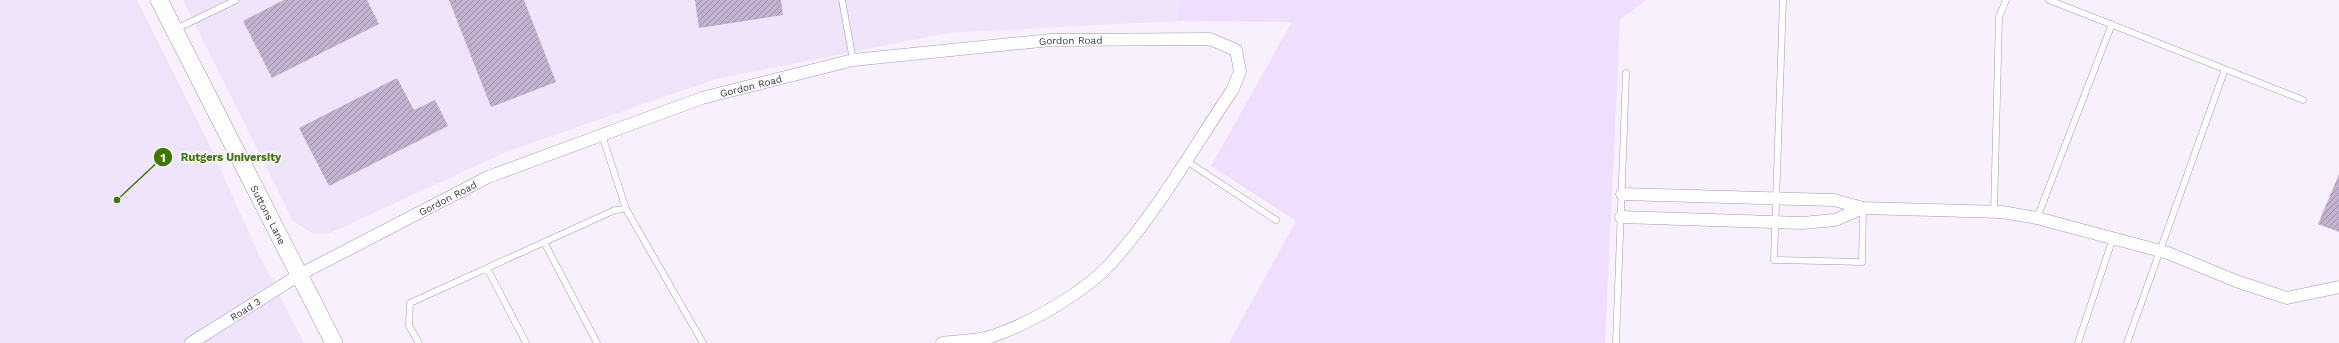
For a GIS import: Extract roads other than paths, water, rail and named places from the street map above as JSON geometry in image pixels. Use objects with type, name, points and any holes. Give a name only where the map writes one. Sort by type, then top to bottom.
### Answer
[{"type":"street","name":"Suttons Lane","points":[[159,0],[334,343]]},
{"type":"street","name":"Gordon Road","points":[[299,275],[488,178],[702,98],[853,60],[1051,40],[1210,39],[1236,50],[1240,71],[1233,89],[1185,160]]},
{"type":"street","points":[[942,343],[993,336],[1031,318],[1078,292],[1110,263],[1146,220],[1185,160]]},
{"type":"street","points":[[1622,194],[1834,200],[1863,208],[1994,212],[2037,218],[2160,251],[2287,298],[2339,287]]},
{"type":"street","points":[[1621,218],[1802,223],[1835,220],[1863,208]]},
{"type":"street","name":"Road 3","points":[[191,343],[299,275]]},
{"type":"lane","points":[[174,30],[236,0]]},
{"type":"lane","points":[[842,0],[853,60]]},
{"type":"lane","points":[[1783,0],[1774,260],[1862,262],[1863,208]]},
{"type":"lane","points":[[1994,212],[1999,17],[2006,0]]},
{"type":"lane","points":[[2049,0],[2303,100]]},
{"type":"lane","points":[[2037,218],[2112,24]]},
{"type":"lane","points":[[2127,343],[2225,69]]},
{"type":"lane","points":[[1616,343],[1626,73]]},
{"type":"lane","points":[[602,135],[626,210],[703,343]]},
{"type":"lane","points":[[1185,160],[1276,220]]},
{"type":"lane","points":[[419,343],[409,326],[410,303],[615,210],[626,210]]},
{"type":"lane","points":[[2078,343],[2113,238]]},
{"type":"lane","points":[[544,242],[597,343]]},
{"type":"lane","points":[[487,268],[526,343]]},
{"type":"place","name":"Rutgers University","points":[[117,200]]}]
